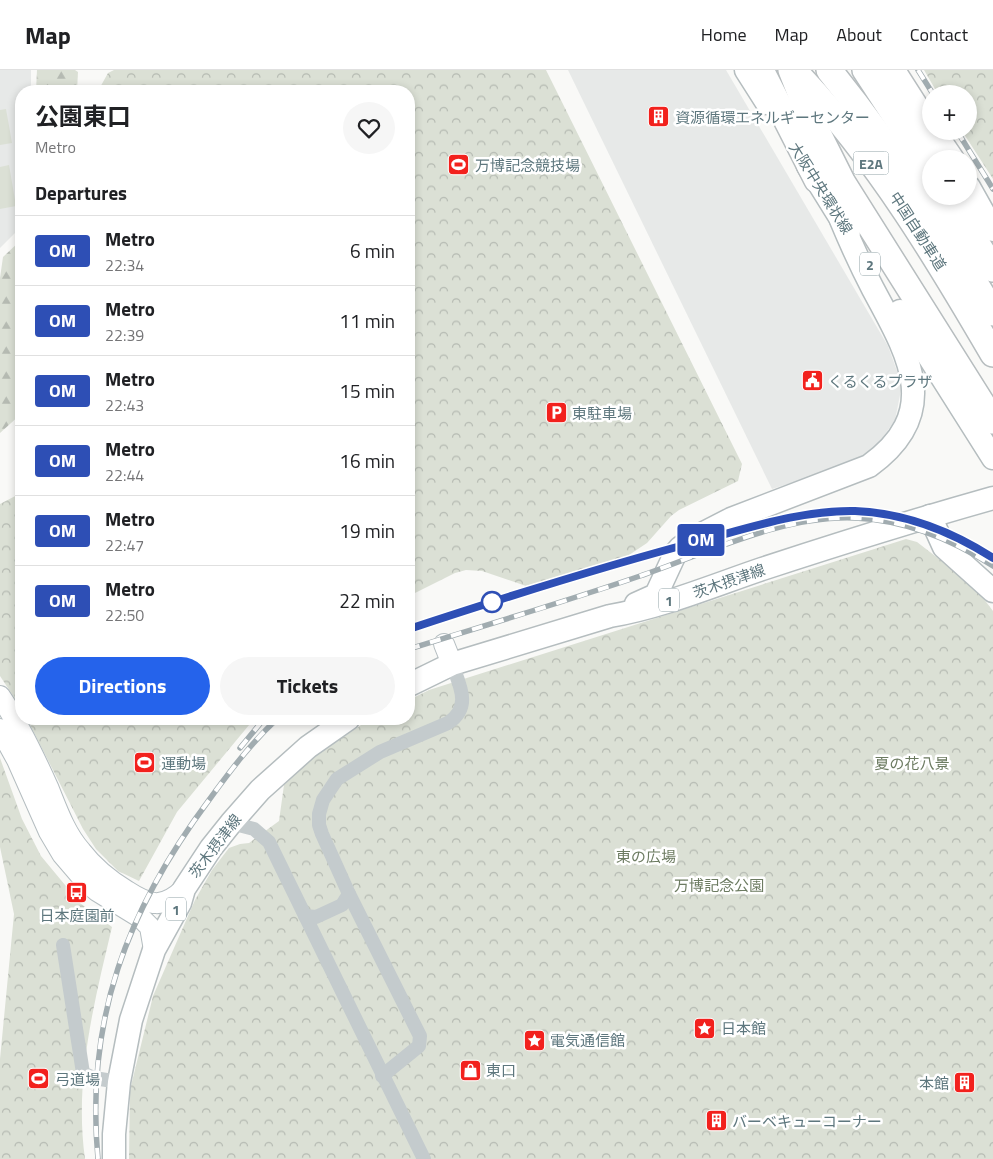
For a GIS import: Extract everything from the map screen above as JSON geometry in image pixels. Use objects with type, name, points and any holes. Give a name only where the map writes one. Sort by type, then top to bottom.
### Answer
[{"type":"highway","points":[[761,70],[817,180]]},
{"type":"highway","points":[[792,70],[808,113],[843,183],[993,421]]},
{"type":"highway","name":"中国自動車道","points":[[792,70],[838,122],[907,212],[993,313]]},
{"type":"highway","name":"中国自動車道","points":[[829,70],[903,168],[993,354]]},
{"type":"highway","points":[[864,70],[922,157]]},
{"type":"highway","points":[[892,70],[922,116]]},
{"type":"highway","points":[[954,205],[993,269]]},
{"type":"main road","name":"大阪中央環状線","points":[[746,70],[993,458]]},
{"type":"main road","points":[[904,70],[922,105]]},
{"type":"main road","points":[[977,199],[993,218]]},
{"type":"main road","points":[[977,202],[993,230]]},
{"type":"main road","points":[[610,616],[656,595],[675,554],[692,539],[731,519],[869,466],[882,457],[900,438],[906,426],[913,399],[910,370],[900,339],[859,263],[841,220]]},
{"type":"main road","name":"茨木摂津線","points":[[415,680],[448,654],[659,604],[930,516],[993,498]]},
{"type":"main road","points":[[930,516],[944,547],[993,591]]},
{"type":"main road","points":[[0,696],[15,720]]},
{"type":"main road","points":[[18,725],[66,829],[80,851],[97,870],[112,882],[149,903],[166,902],[174,899],[184,889]]},
{"type":"main road","name":"茨木摂津線","points":[[114,1159],[119,1082],[131,1020],[154,950],[180,903],[184,889],[211,848],[260,790],[308,747],[339,725]]},
{"type":"main road","points":[[0,729],[17,760],[49,832],[62,854],[86,882],[97,891],[141,918],[150,927],[154,950]]},
{"type":"street","points":[[382,1076],[419,1046],[420,1036],[349,894],[322,834],[319,819],[323,800],[337,779],[380,752],[456,718],[461,707],[462,696],[448,654]]},
{"type":"street","points":[[231,823],[254,829],[268,842],[424,1159]]},
{"type":"street","points":[[305,916],[316,917],[342,905],[349,894]]},
{"type":"street","points":[[63,945],[83,1073],[94,1078],[119,1082]]},
{"type":"shaded area","points":[[0,70],[31,70],[31,85],[15,85],[15,233],[0,248]]},
{"type":"shaded area","points":[[568,70],[726,70],[888,346],[902,385],[895,420],[874,450],[834,469],[772,489]]},
{"type":"green space","points":[[37,70],[75,70],[78,72],[77,85],[36,85]]},
{"type":"green space","points":[[114,70],[546,70],[742,464],[738,481],[679,510],[671,516],[647,543],[626,557],[526,586],[482,571],[466,570],[455,573],[415,593],[415,85],[101,85],[108,73]]},
{"type":"green space","points":[[924,70],[993,70],[993,179],[977,154],[977,150],[974,150],[968,140],[977,140],[977,85],[933,85]]},
{"type":"green space","points":[[6,109],[12,143],[0,145],[0,110]]},
{"type":"green space","points":[[9,165],[15,206],[0,209],[0,167]]},
{"type":"green space","points":[[15,246],[15,419],[0,433],[0,278],[3,257]]},
{"type":"green space","points":[[15,496],[15,699],[0,676],[0,504]]},
{"type":"green space","name":"万博記念公園","points":[[906,539],[917,542],[974,586],[993,611],[993,1159],[129,1159],[130,1090],[153,996],[195,900],[212,870],[229,848],[249,843],[279,821],[284,785],[314,757],[361,725],[415,725],[415,697],[429,690]]},
{"type":"green space","name":"運動場","points":[[30,725],[249,725],[177,812],[139,881],[118,871],[96,849],[83,829]]},
{"type":"green space","points":[[0,758],[22,819],[41,856],[80,903],[112,927],[93,1013],[84,1071],[82,1129],[85,1159],[0,1159],[0,1059],[14,914],[0,847]]},
{"type":"railway","points":[[918,70],[927,85]]},
{"type":"railway","points":[[963,140],[993,189]]},
{"type":"railway","points":[[415,627],[638,557],[788,518],[822,513]]},
{"type":"railway","points":[[415,647],[611,586],[746,537],[800,523],[828,519],[855,518],[910,527],[944,539],[993,566]]},
{"type":"railway","points":[[240,748],[259,725]]},
{"type":"railway","points":[[98,1159],[96,1108],[98,1060],[106,1013],[118,969],[134,925],[155,883],[180,841],[233,768],[271,725]]},
{"type":"metro line","name":"OM","points":[[415,627],[576,575],[749,528],[810,514],[853,511],[900,517],[933,527],[962,539],[993,558]]},
{"type":"place","name":"資源循環エネルギーセンター","points":[[659,117]]},
{"type":"place","name":"万博記念競技場","points":[[459,165]]},
{"type":"place","name":"くるくるプラザ","points":[[812,381]]},
{"type":"place","name":"東駐車場","points":[[556,413]]},
{"type":"place","name":"運動場","points":[[145,763]]},
{"type":"place","name":"日本庭園前","points":[[77,892]]},
{"type":"place","name":"日本館","points":[[705,1028]]},
{"type":"place","name":"電気通信館","points":[[534,1040]]},
{"type":"place","name":"東口","points":[[470,1070]]},
{"type":"place","name":"弓道場","points":[[39,1079]]},
{"type":"place","name":"本館","points":[[965,1083]]},
{"type":"place","name":"バーベキューコーナー","points":[[716,1121]]},
{"type":"park label","name":"夏の花八景","points":[[912,763]]},
{"type":"park label","name":"東の広場","points":[[646,856]]}]
